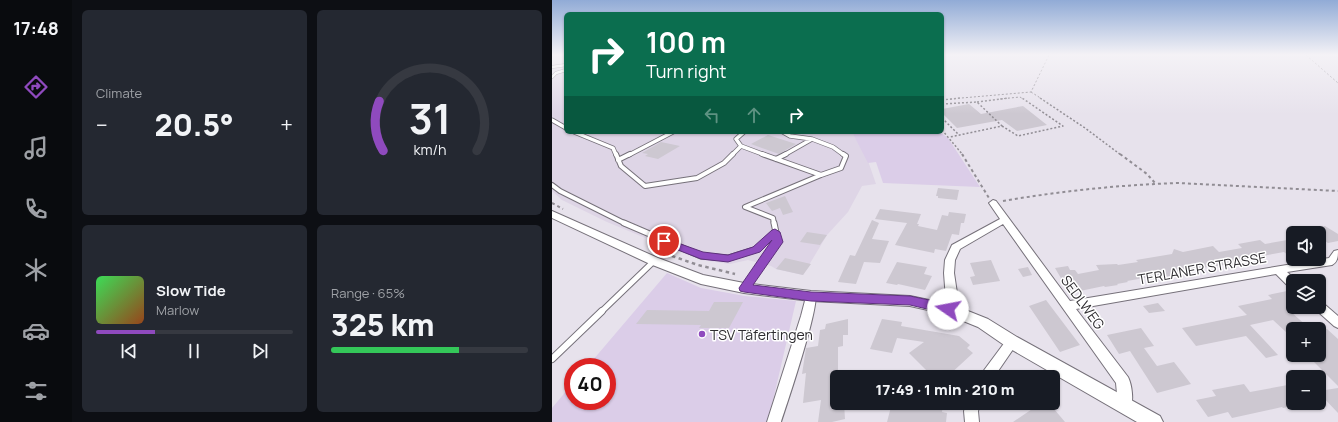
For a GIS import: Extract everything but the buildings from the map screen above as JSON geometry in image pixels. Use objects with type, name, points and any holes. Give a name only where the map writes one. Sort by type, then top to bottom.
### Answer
[{"type":"street","name":"SEDLWEG","points":[[993,203],[1067,306],[1124,381],[1125,405]]},
{"type":"street","points":[[552,214],[654,261],[701,279],[744,288],[811,296],[910,301],[948,309],[983,323],[1012,342],[1154,422]]},
{"type":"street","points":[[948,309],[952,300],[949,273],[950,260],[956,247],[1004,220]]},
{"type":"street","name":"TERLANER STRASSE","points":[[1067,306],[1332,261],[1338,253]]},
{"type":"street","points":[[1278,270],[1286,277]]},
{"type":"street","points":[[774,422],[807,316],[811,296]]},
{"type":"street","points":[[1326,312],[1338,322]]},
{"type":"street","points":[[991,370],[1012,342]]},
{"type":"street","points":[[972,410],[972,422]]},
{"type":"lane","points":[[552,120],[564,127]]},
{"type":"lane","points":[[579,134],[613,148],[620,166],[645,186],[697,178],[724,162],[741,146]]},
{"type":"lane","points":[[618,160],[669,134]]},
{"type":"lane","points":[[742,134],[736,139],[741,146],[821,175]]},
{"type":"lane","points":[[744,288],[778,242],[773,218],[745,207],[841,168],[846,156],[833,146],[812,139],[790,136],[786,134]]},
{"type":"lane","points":[[776,159],[812,139]]},
{"type":"lane","points":[[552,185],[560,192],[639,231],[701,256],[728,258],[757,249],[775,232]]},
{"type":"lane","points":[[552,360],[654,261]]},
{"type":"path","points":[[1031,92],[1039,75]]},
{"type":"path","points":[[1329,75],[1338,83]]},
{"type":"path","points":[[944,100],[1031,92],[1085,128],[1141,169],[1155,183]]},
{"type":"path","points":[[944,104],[1020,97],[1063,126],[1018,136],[1002,126],[977,102]]},
{"type":"path","points":[[944,120],[959,135]]},
{"type":"path","points":[[950,137],[1002,126]]},
{"type":"path","points":[[944,132],[950,137],[993,203],[1083,190],[1155,183],[1338,191]]},
{"type":"path","points":[[552,203],[565,210]]},
{"type":"path","points":[[670,256],[736,275],[744,288]]},
{"type":"shaded area","points":[[552,75],[564,75],[564,134],[853,134],[867,158],[876,184],[862,186],[848,212],[827,235],[803,275],[776,269],[771,266],[748,260],[730,264],[701,260],[607,222],[562,200],[552,191]]},
{"type":"shaded area","points":[[853,134],[943,134],[948,138],[980,187],[883,183],[876,162],[868,163]]},
{"type":"shaded area","name":"TSV Täfertingen","points":[[667,273],[701,288],[745,296],[796,301],[768,422],[552,422],[552,408],[564,394],[564,410],[616,410],[616,358],[595,358]]},
{"type":"place","name":"TSV Täfertingen","points":[[702,334]]},
{"type":"route","points":[[664,241],[701,256],[728,258],[757,249],[775,232],[778,242],[744,288],[811,296],[910,301],[948,309]]}]
